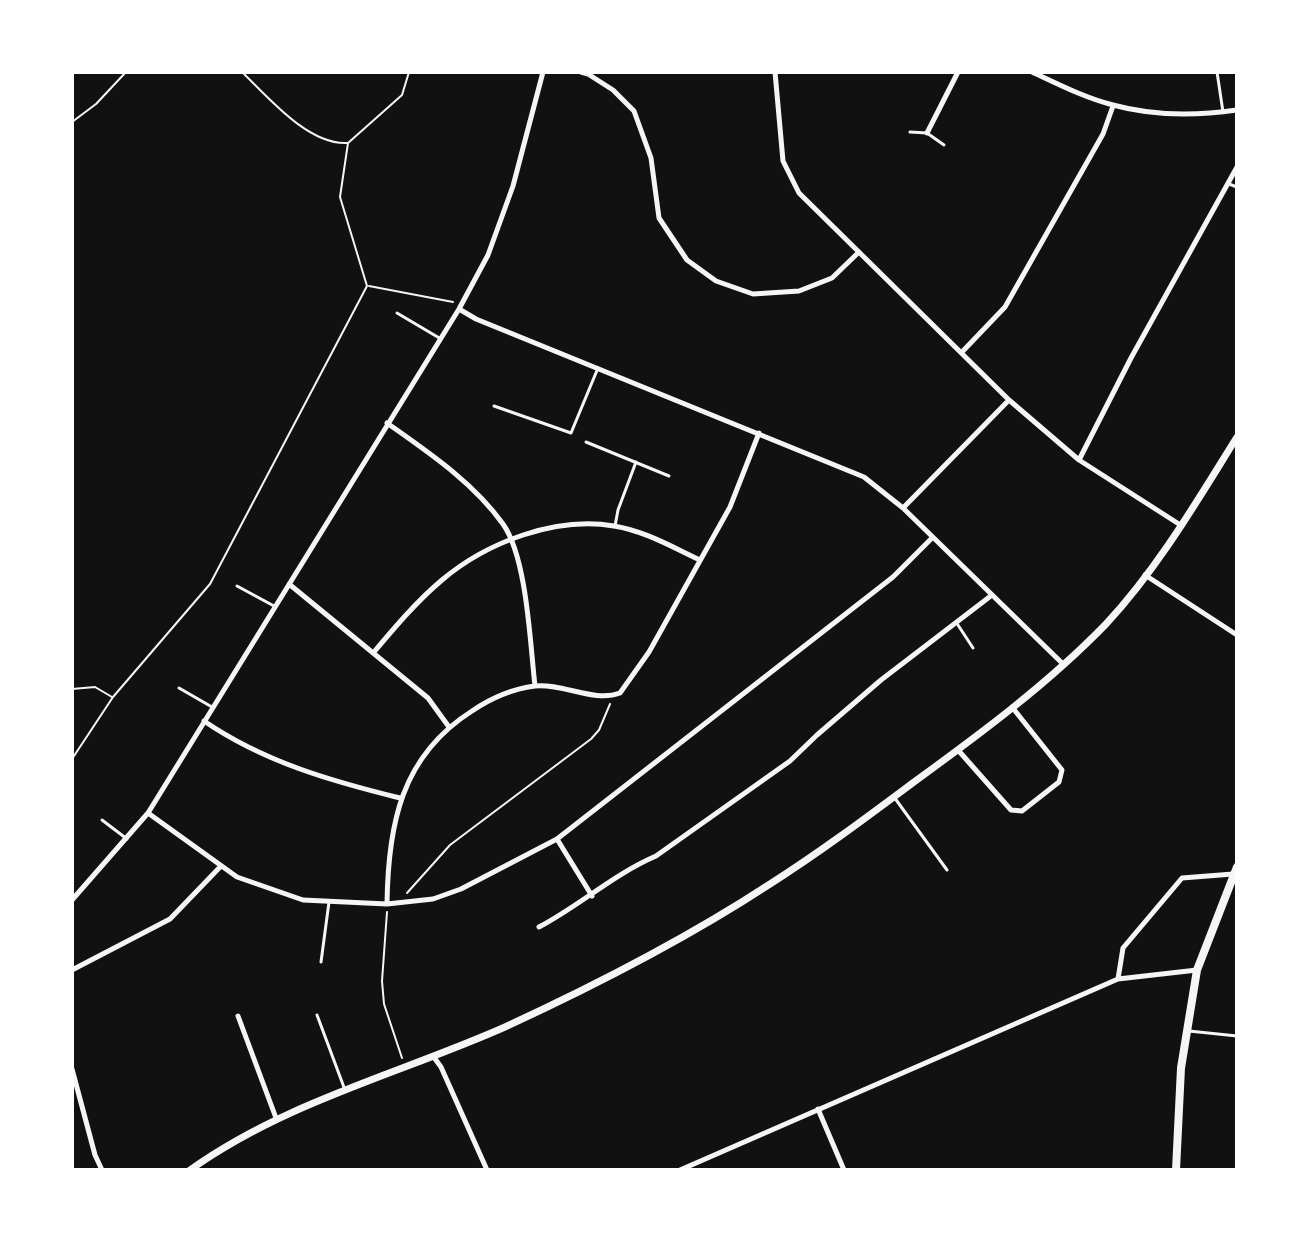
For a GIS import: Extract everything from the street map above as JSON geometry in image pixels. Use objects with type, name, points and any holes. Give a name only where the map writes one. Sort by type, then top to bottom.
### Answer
[{"type":"main road","points":[[1176,1170],[1181,1068],[1197,970],[1235,870]]},
{"type":"street","points":[[72,900],[148,813],[461,307],[488,255],[513,186],[543,72]]},
{"type":"street","points":[[581,72],[613,90],[634,111],[651,158],[659,218],[687,260],[716,281],[753,294],[799,291],[832,278],[859,252]]},
{"type":"street","points":[[775,72],[783,161],[799,193],[1009,400],[1079,460],[1182,526]]},
{"type":"street","points":[[927,133],[958,72]]},
{"type":"street","points":[[1032,72],[1113,106],[1166,114],[1204,115],[1237,110]]},
{"type":"street","points":[[962,352],[1005,307],[1103,134],[1113,106]]},
{"type":"street","points":[[1079,460],[1131,358],[1237,167]]},
{"type":"street","points":[[461,307],[476,319],[864,477],[903,508],[1063,664]]},
{"type":"street","points":[[903,508],[1009,400]]},
{"type":"street","points":[[387,423],[458,476],[504,526],[522,583],[535,686]]},
{"type":"street","points":[[387,904],[390,847],[400,798],[418,763],[449,727],[493,699],[535,686],[563,687],[605,696],[625,687],[649,652],[730,507],[759,433]]},
{"type":"street","points":[[190,1170],[221,1148],[276,1118],[502,1028],[593,985],[710,921],[826,847],[1012,707],[1106,623],[1182,526],[1237,437]]},
{"type":"street","points":[[374,652],[443,578],[484,553],[550,527],[583,523],[615,526],[641,532],[700,560]]},
{"type":"street","points":[[148,813],[237,877],[303,900],[387,904],[433,899],[461,889],[557,839],[882,586],[932,538]]},
{"type":"street","points":[[1145,575],[1237,635]]},
{"type":"street","points":[[289,584],[428,698],[449,727]]},
{"type":"street","points":[[539,927],[592,896],[639,863],[656,856],[790,761],[881,680],[992,595]]},
{"type":"street","points":[[958,750],[1011,810],[1022,811],[1059,782],[1062,770],[1012,707]]},
{"type":"street","points":[[204,721],[233,740],[283,764],[336,782],[400,798]]},
{"type":"street","points":[[557,839],[592,896]]},
{"type":"street","points":[[72,970],[170,919],[221,866]]},
{"type":"street","points":[[1118,979],[1123,948],[1182,878],[1235,870]]},
{"type":"street","points":[[680,1170],[1118,979],[1197,970]]},
{"type":"street","points":[[238,1016],[276,1118]]},
{"type":"street","points":[[433,1056],[441,1067],[487,1170]]},
{"type":"street","points":[[72,1069],[95,1155],[102,1170]]},
{"type":"street","points":[[818,1109],[844,1170]]},
{"type":"lane","points":[[1217,72],[1223,112]]},
{"type":"lane","points":[[910,132],[927,133],[944,145]]},
{"type":"lane","points":[[1229,184],[1237,187]]},
{"type":"lane","points":[[397,313],[441,339]]},
{"type":"lane","points":[[494,406],[571,433],[598,368]]},
{"type":"lane","points":[[586,442],[669,476]]},
{"type":"lane","points":[[615,526],[636,462]]},
{"type":"lane","points":[[237,586],[274,606]]},
{"type":"lane","points":[[956,622],[973,648]]},
{"type":"lane","points":[[179,688],[212,707]]},
{"type":"lane","points":[[894,797],[947,870]]},
{"type":"lane","points":[[102,820],[127,839]]},
{"type":"lane","points":[[321,962],[330,901]]},
{"type":"lane","points":[[317,1015],[345,1090]]},
{"type":"lane","points":[[1186,1030],[1237,1036]]},
{"type":"path","points":[[72,122],[96,104],[126,72]]},
{"type":"path","points":[[242,72],[294,123],[336,144],[348,143],[402,95],[409,72]]},
{"type":"path","points":[[72,759],[113,697],[210,584],[367,286],[340,197],[348,143]]},
{"type":"path","points":[[367,286],[461,307]]},
{"type":"path","points":[[72,689],[95,687],[113,697]]},
{"type":"path","points":[[404,903],[405,895],[450,845],[591,739],[603,721],[613,695]]},
{"type":"path","points":[[387,904],[382,981],[384,1004],[405,1067]]}]
